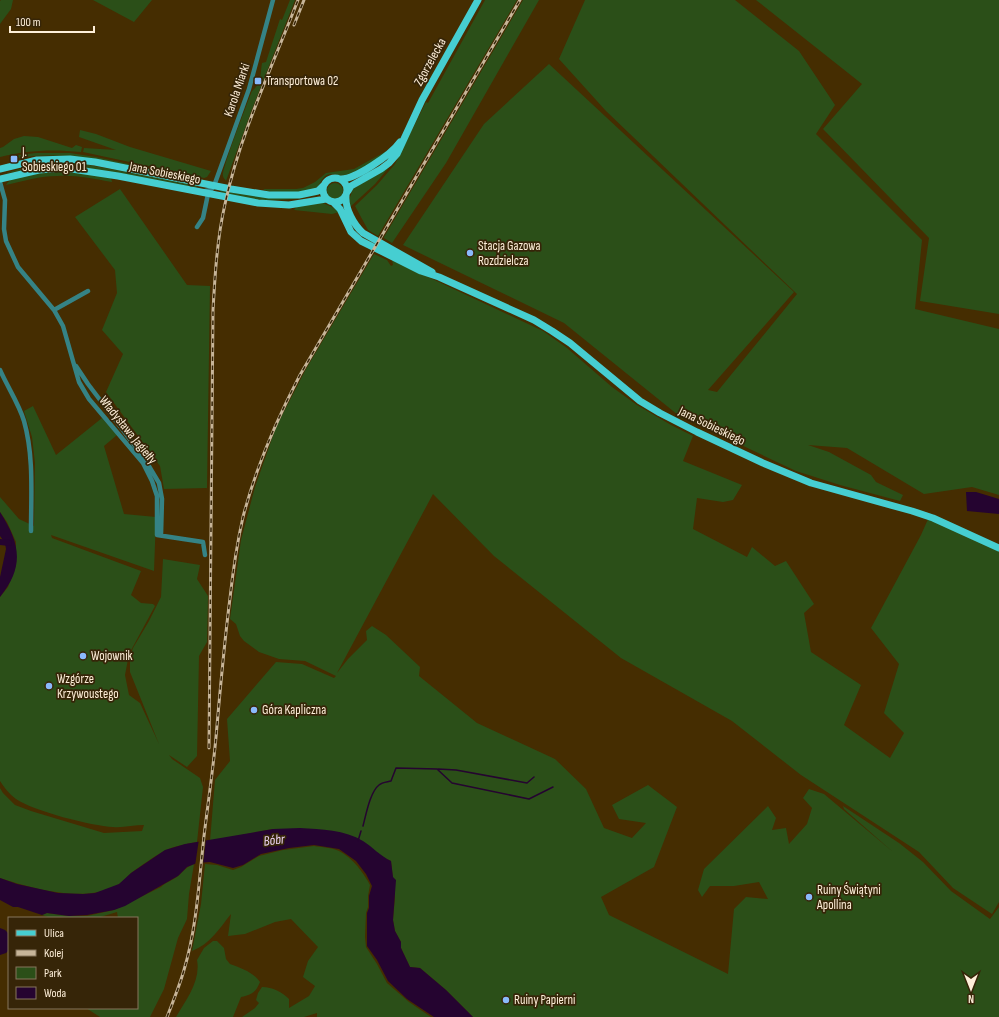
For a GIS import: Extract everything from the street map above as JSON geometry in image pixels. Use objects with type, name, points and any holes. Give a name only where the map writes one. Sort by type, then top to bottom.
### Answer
[{"type":"main road","name":"Zgorzelecka","points":[[347,193],[351,186],[390,163],[400,150],[422,100],[478,0]]},
{"type":"main road","name":"Zgorzelecka","points":[[340,179],[348,178],[383,159],[396,148],[405,136]]},
{"type":"main road","name":"Jana Sobieskiego","points":[[0,169],[37,160],[70,159],[100,163],[256,194],[293,196],[312,192],[323,186]]},
{"type":"main road","name":"Jana Sobieskiego","points":[[0,180],[39,170],[76,169],[258,203],[289,205],[326,199]]},
{"type":"main road","points":[[330,179],[340,179],[345,182],[347,193],[341,201],[334,203],[326,199],[323,186],[330,179]]},
{"type":"main road","name":"Jana Sobieskiego","points":[[347,193],[346,204],[352,219],[363,233],[424,266],[439,277]]},
{"type":"main road","name":"Jana Sobieskiego","points":[[334,203],[340,209],[351,232],[361,241],[421,271],[439,277],[545,327],[570,343],[640,401],[696,432],[811,483],[933,518],[999,548]]},
{"type":"street","name":"Karola Miarki","points":[[214,186],[249,89],[274,0]]},
{"type":"street","name":"Władysława Jagiełły","points":[[0,180],[5,204],[2,230],[6,241],[18,267],[54,310],[62,326],[79,382],[88,399],[143,463],[148,472],[156,496],[157,535],[161,535]]},
{"type":"street","points":[[197,192],[208,191],[214,186],[218,193],[229,198]]},
{"type":"street","points":[[198,228],[203,218],[208,194]]},
{"type":"street","points":[[54,310],[88,291]]},
{"type":"street","points":[[73,361],[88,384],[144,458],[159,483],[162,499],[161,535],[203,542],[205,555]]},
{"type":"street","points":[[0,370],[23,419],[28,438],[31,531]]},
{"type":"green space","points":[[13,0],[11,9],[0,24],[0,1]]},
{"type":"green space","points":[[93,0],[152,0],[134,22]]},
{"type":"green space","points":[[290,0],[295,0],[251,112],[226,181],[223,177],[224,171],[235,135],[252,91],[258,85],[262,63],[266,62],[280,19],[282,20]]},
{"type":"green space","points":[[485,0],[517,0],[378,236],[368,230],[355,206],[377,185],[395,164],[426,102],[428,103]]},
{"type":"green space","points":[[523,0],[539,0],[446,163],[392,243],[384,237]]},
{"type":"green space","points":[[585,0],[735,0],[799,51],[835,105],[816,134],[922,240],[915,309],[999,329],[999,495],[972,487],[924,494],[847,448],[808,445],[829,452],[871,475],[876,482],[903,495],[900,501],[840,485],[796,471],[684,418],[683,419],[564,323],[403,245],[484,124],[549,64],[794,292],[708,390],[717,392],[797,294],[606,111],[559,59]]},
{"type":"green space","points":[[756,0],[999,0],[999,314],[920,301],[929,238],[823,129],[862,84]]},
{"type":"green space","points":[[80,130],[96,134],[130,147],[211,171],[207,177],[204,178],[83,152],[84,148],[116,150],[79,137]]},
{"type":"green space","points":[[24,136],[38,137],[72,148],[76,145],[82,147],[81,152],[40,151],[0,157],[0,148],[14,139]]},
{"type":"green space","points":[[390,149],[357,171],[343,175],[327,175],[315,189],[304,192],[289,193],[273,192],[263,189],[303,188],[315,182],[326,173],[354,169]]},
{"type":"green space","points":[[36,153],[70,153],[96,157],[181,176],[79,157],[38,156],[18,158],[18,155]]},
{"type":"green space","points":[[43,162],[78,163],[197,185],[196,188],[76,166],[39,167],[3,174]]},
{"type":"green space","points":[[391,165],[375,184],[350,207],[349,200],[353,189]]},
{"type":"green space","points":[[65,171],[111,178],[112,182],[78,177],[51,176],[6,185],[16,177],[24,175],[42,172]]},
{"type":"green space","points":[[332,183],[338,183],[343,188],[341,197],[338,199],[332,199],[327,194],[327,188]]},
{"type":"green space","points":[[120,189],[187,285],[210,286],[207,488],[164,489],[160,466],[106,392],[123,354],[102,330],[117,293],[115,270],[75,217]]},
{"type":"green space","points":[[219,190],[269,198],[318,194],[297,199],[259,200],[226,194]]},
{"type":"green space","points":[[321,202],[333,207],[339,212],[332,214],[294,210],[298,205]]},
{"type":"green space","points":[[374,254],[387,260],[391,266],[393,265],[392,260],[543,331],[567,348],[612,387],[637,405],[693,436],[683,461],[742,485],[733,500],[723,502],[697,498],[693,529],[747,557],[752,547],[775,566],[786,561],[814,604],[804,613],[811,652],[861,685],[844,725],[890,758],[904,733],[884,713],[899,664],[871,628],[921,535],[929,517],[999,548],[999,902],[992,914],[953,888],[919,852],[801,775],[732,721],[621,658],[494,556],[433,494],[337,673],[348,659],[367,640],[366,631],[372,626],[386,635],[420,667],[419,676],[477,723],[555,759],[586,789],[604,828],[632,838],[646,823],[619,819],[612,805],[648,785],[677,807],[654,867],[601,897],[609,915],[728,974],[734,909],[746,897],[768,899],[759,882],[734,886],[710,886],[702,897],[698,890],[704,869],[768,806],[776,818],[772,830],[786,828],[789,844],[807,824],[812,808],[803,798],[809,789],[824,794],[893,852],[844,809],[843,806],[899,843],[923,862],[951,891],[990,919],[999,907],[999,1017],[473,1017],[446,990],[420,968],[410,967],[401,948],[401,942],[395,931],[393,920],[395,897],[391,861],[383,857],[273,829],[210,841],[215,780],[230,761],[227,719],[276,662],[302,664],[334,678],[336,676],[305,661],[279,659],[259,652],[244,641],[240,636],[236,624],[230,619],[241,540],[255,487],[276,427],[306,369]]},
{"type":"green space","points":[[33,406],[56,455],[102,418],[117,435],[104,446],[124,514],[156,517],[154,571],[51,535],[52,538],[141,571],[131,595],[141,603],[153,604],[155,606],[129,654],[125,675],[129,695],[140,703],[159,744],[130,672],[130,656],[161,597],[163,559],[200,565],[197,579],[208,596],[207,642],[199,656],[197,756],[187,767],[169,755],[172,759],[200,778],[203,787],[197,842],[176,846],[164,851],[131,873],[119,884],[107,890],[92,893],[61,893],[0,878],[0,788],[15,805],[104,833],[142,831],[144,825],[121,827],[104,826],[49,813],[24,804],[16,799],[9,793],[0,781],[0,597],[8,587],[16,565],[16,542],[7,522],[0,512],[0,497],[19,519],[34,526],[35,463],[32,437],[24,411]]},
{"type":"green space","points":[[314,846],[339,851],[353,861],[364,875],[370,885],[366,913],[366,947],[387,983],[409,1002],[431,1017],[317,1017],[317,1013],[304,1017],[242,1017],[255,1008],[259,1003],[256,1000],[262,987],[277,990],[283,994],[289,999],[289,1008],[309,996],[315,986],[303,977],[308,961],[318,947],[291,919],[275,922],[245,934],[228,936],[231,914],[209,940],[192,951],[201,904],[205,864],[217,865],[233,870],[259,856],[283,850]]},
{"type":"green space","points":[[194,864],[187,919],[178,938],[164,989],[150,1017],[100,1017],[88,1009],[138,1009],[138,917],[118,917],[117,912],[100,917],[48,917],[42,915],[47,913],[69,916],[87,916],[114,910],[161,887]]},
{"type":"green space","points":[[213,941],[217,941],[224,948],[226,959],[230,964],[246,971],[260,982],[255,991],[241,997],[233,1017],[176,1017],[195,983],[198,968],[197,960],[204,948]]},
{"type":"water","points":[[966,492],[976,492],[999,499],[999,514],[967,511]]},
{"type":"water","points":[[0,512],[12,534],[17,554],[13,575],[8,586],[0,597],[0,577],[6,549],[5,543],[0,536]]},
{"type":"water","name":"Bóbr","points":[[300,828],[349,834],[363,841],[383,857],[391,861],[393,877],[396,880],[393,920],[395,931],[401,942],[401,948],[410,967],[420,968],[446,990],[473,1017],[434,1017],[407,999],[388,981],[377,960],[367,946],[367,913],[372,886],[366,874],[356,861],[339,849],[314,845],[289,848],[261,854],[243,865],[233,868],[210,862],[197,863],[187,867],[178,876],[125,906],[114,910],[87,915],[69,916],[47,913],[42,915],[18,907],[13,907],[0,900],[0,878],[17,884],[58,893],[95,893],[119,884],[131,873],[165,850],[185,844],[273,829]]},
{"type":"water","points":[[0,928],[8,933],[8,951],[0,955]]},
{"type":"pier","points":[[199,839],[206,839],[203,865],[195,866]]},
{"type":"waterway","points":[[0,542],[9,543]]},
{"type":"waterway","points":[[363,826],[373,793],[380,784],[391,781],[396,768],[437,769],[452,783],[529,799],[553,787]]},
{"type":"waterway","points":[[438,769],[456,770],[527,783],[534,777]]},
{"type":"waterway","points":[[358,841],[361,831]]},
{"type":"railway","points":[[209,748],[213,310],[218,244],[222,217],[239,152],[257,101],[298,0]]},
{"type":"railway","points":[[294,25],[304,0]]},
{"type":"railway","points":[[167,1017],[184,970],[195,920],[215,749],[232,578],[243,517],[260,462],[300,375],[520,0]]},
{"type":"place","name":"Transportowa 02","points":[[258,81]]},
{"type":"place","name":"J. Sobieskiego 01","points":[[14,159]]},
{"type":"place","name":"Stacja Gazowa Rozdzielcza","points":[[470,253]]},
{"type":"place","name":"Wojownik","points":[[83,656]]},
{"type":"place","name":"Wzgórze Krzywoustego","points":[[49,686]]},
{"type":"place","name":"Góra Kapliczna","points":[[254,710]]},
{"type":"place","name":"Ruiny Świątyni Apollina","points":[[809,897]]},
{"type":"place","name":"Ruiny Papierni","points":[[506,1000]]}]
